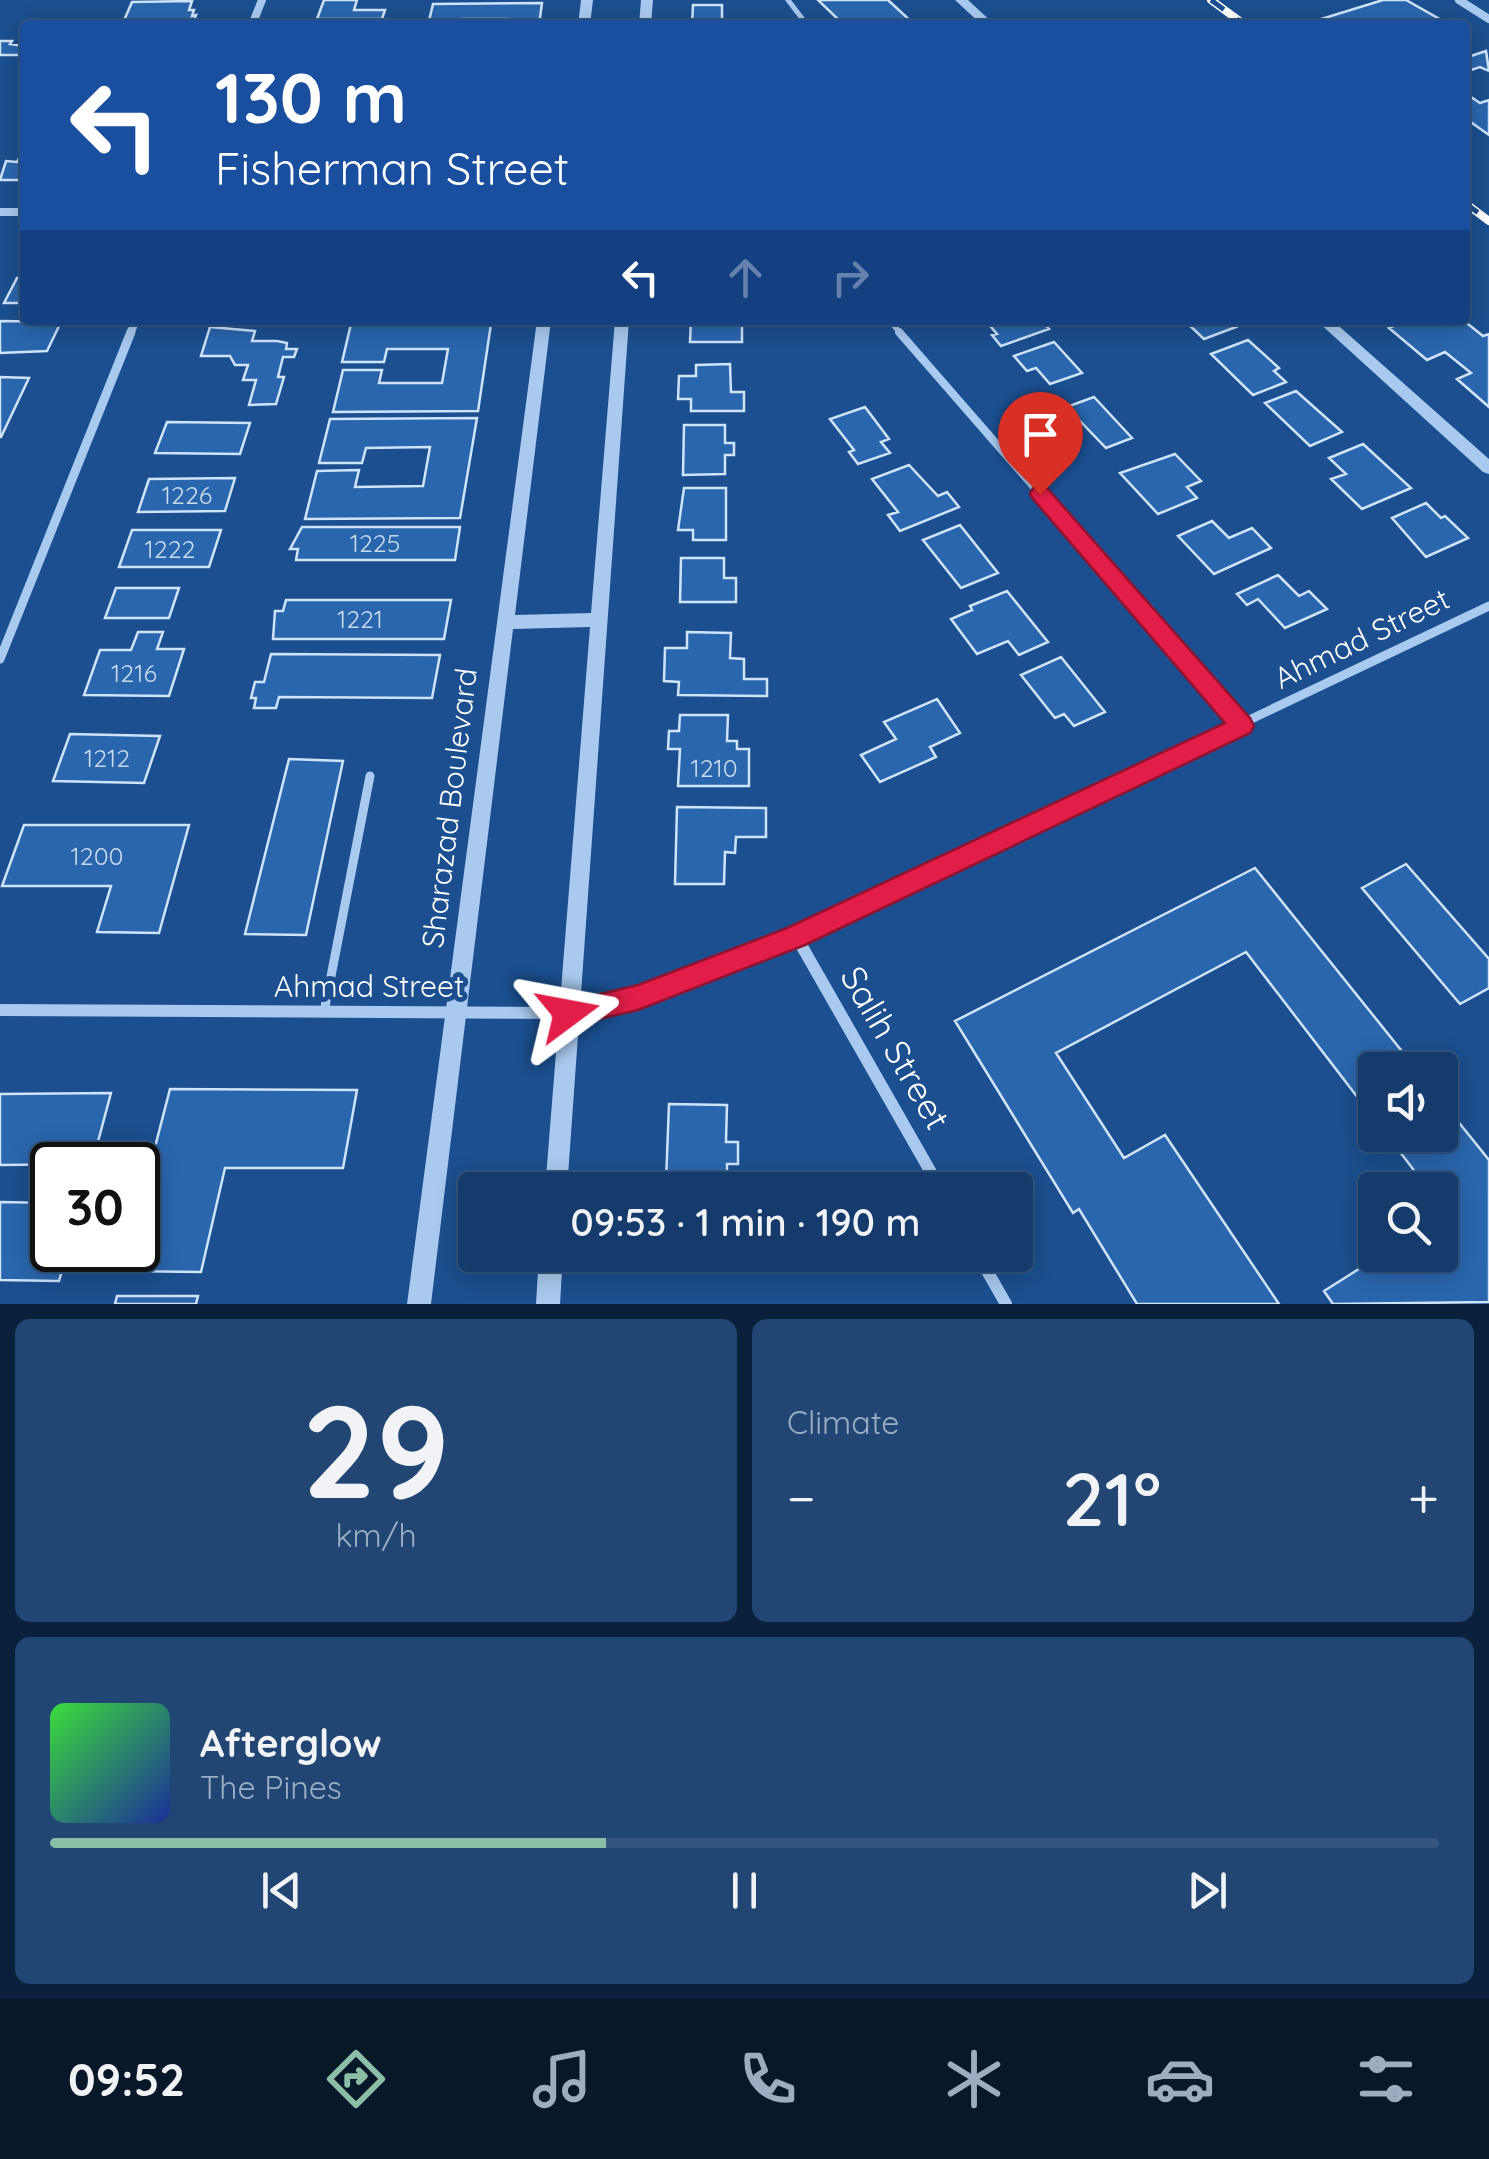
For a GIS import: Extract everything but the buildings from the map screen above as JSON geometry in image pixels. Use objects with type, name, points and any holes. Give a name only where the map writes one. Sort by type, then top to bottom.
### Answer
[{"type":"street","points":[[961,0],[984,20]]},
{"type":"street","points":[[1459,0],[1489,19]]},
{"type":"street","points":[[0,660],[134,325]]},
{"type":"street","name":"Sharazad Boulevard","points":[[419,1304],[543,325]]},
{"type":"street","points":[[557,1172],[622,325]]},
{"type":"street","points":[[1329,325],[1489,468]]},
{"type":"street","name":"Ahmad Street","points":[[0,1010],[568,1013],[638,998],[796,936],[1489,606]]},
{"type":"street","points":[[505,622],[599,620]]},
{"type":"street","name":"Salih Street","points":[[796,936],[931,1172]]},
{"type":"street","points":[[548,1304],[550,1272]]},
{"type":"street","points":[[988,1272],[1006,1304]]},
{"type":"lane","points":[[788,0],[803,20]]},
{"type":"lane","points":[[892,325],[1242,726]]},
{"type":"lane","points":[[324,1012],[370,776]]},
{"type":"railway","points":[[1211,0],[1238,20]]},
{"type":"railway","points":[[1470,207],[1489,221]]},
{"type":"route","points":[[568,1013],[638,998],[796,936],[1242,726],[1040,494]]}]
